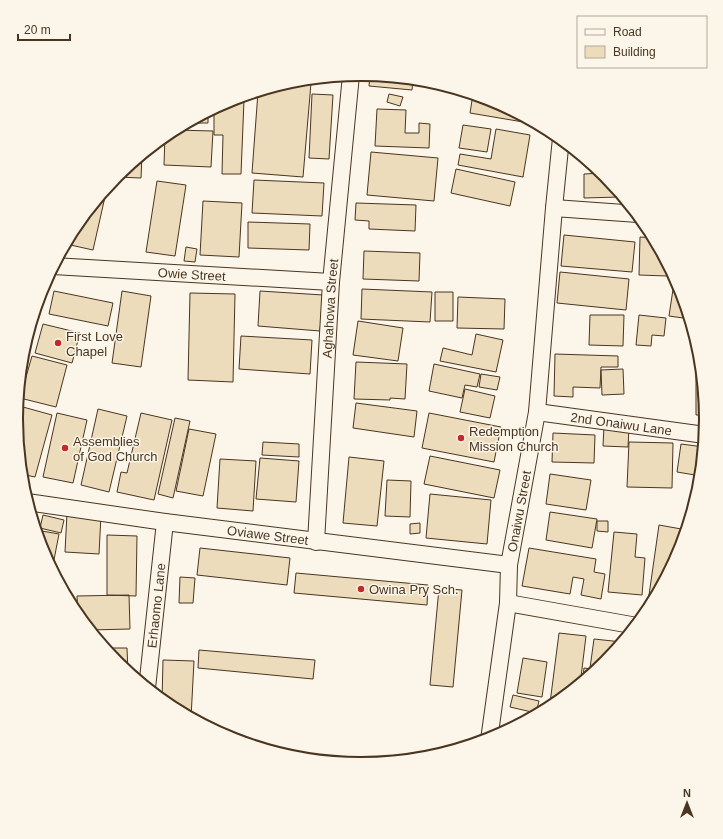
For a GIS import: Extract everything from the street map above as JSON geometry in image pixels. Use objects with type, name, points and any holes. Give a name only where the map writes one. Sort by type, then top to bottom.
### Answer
[{"type":"street","name":"Aghahowa Street","points":[[316,542],[331,282],[350,82]]},
{"type":"street","name":"Onaiwu Street","points":[[490,732],[508,604],[509,566],[537,412],[560,145]]},
{"type":"street","points":[[554,208],[630,213]]},
{"type":"street","name":"Owie Street","points":[[60,266],[331,282]]},
{"type":"street","name":"2nd Onaiwu Lane","points":[[537,412],[699,434]]},
{"type":"street","name":"Oviawe Street","points":[[34,503],[165,522],[509,566]]},
{"type":"street","name":"Erhaomo Lane","points":[[148,682],[165,522]]},
{"type":"street","points":[[508,604],[631,625]]},
{"type":"building","points":[[369,81],[412,85],[412,90],[369,86]]},
{"type":"building","points":[[311,85],[303,177],[252,173],[258,98]]},
{"type":"building","points":[[312,94],[333,95],[329,159],[309,158]]},
{"type":"building","points":[[389,94],[403,97],[400,106],[387,102]]},
{"type":"building","points":[[472,100],[523,122],[470,113]]},
{"type":"building","points":[[244,102],[241,174],[222,174],[223,135],[214,135],[214,115]]},
{"type":"building","points":[[377,109],[406,110],[405,133],[419,133],[419,123],[430,124],[429,148],[375,146]]},
{"type":"building","points":[[208,118],[208,123],[198,123]]},
{"type":"building","points":[[463,125],[491,129],[487,152],[459,148]]},
{"type":"building","points":[[496,129],[530,135],[523,177],[458,165],[460,154],[491,159]]},
{"type":"building","points":[[185,130],[213,131],[211,167],[164,165],[165,144],[173,138]]},
{"type":"building","points":[[371,152],[438,158],[434,201],[367,195]]},
{"type":"building","points":[[142,162],[141,178],[125,177]]},
{"type":"building","points":[[456,169],[515,182],[510,206],[451,193]]},
{"type":"building","points":[[594,173],[617,197],[584,198],[584,174]]},
{"type":"building","points":[[254,180],[324,183],[322,216],[252,213]]},
{"type":"building","points":[[157,181],[186,185],[175,256],[146,252]]},
{"type":"building","points":[[105,199],[93,250],[71,245]]},
{"type":"building","points":[[203,201],[242,203],[239,257],[200,255]]},
{"type":"building","points":[[356,203],[416,205],[415,231],[369,229],[369,221],[355,220]]},
{"type":"building","points":[[248,222],[310,224],[309,250],[248,248]]},
{"type":"building","points":[[564,235],[635,242],[632,272],[561,266]]},
{"type":"building","points":[[640,237],[647,238],[655,250],[667,276],[639,275]]},
{"type":"building","points":[[186,247],[197,249],[195,262],[184,261]]},
{"type":"building","points":[[364,251],[420,253],[419,281],[363,279]]},
{"type":"building","points":[[560,272],[629,279],[626,310],[557,303]]},
{"type":"building","points":[[673,288],[684,318],[669,316]]},
{"type":"building","points":[[362,289],[432,292],[430,322],[361,319]]},
{"type":"building","points":[[54,291],[113,303],[108,326],[49,314]]},
{"type":"building","points":[[122,291],[151,296],[141,367],[112,363]]},
{"type":"building","points":[[260,291],[323,295],[320,331],[258,326]]},
{"type":"building","points":[[435,292],[453,292],[453,321],[435,321]]},
{"type":"building","points":[[190,293],[235,294],[233,382],[188,380]]},
{"type":"building","points":[[458,297],[505,299],[504,329],[457,328]]},
{"type":"building","points":[[590,315],[624,315],[623,346],[589,345]]},
{"type":"building","points":[[639,315],[666,318],[664,336],[652,335],[651,346],[636,345]]},
{"type":"building","points":[[358,321],[403,328],[398,361],[353,355]]},
{"type":"building","name":"First Love Chapel","points":[[43,324],[80,333],[72,363],[35,353]]},
{"type":"building","points":[[476,334],[503,340],[496,372],[440,361],[443,348],[472,355]]},
{"type":"building","points":[[241,336],[312,340],[310,374],[239,369]]},
{"type":"building","points":[[555,354],[618,356],[618,367],[601,367],[600,388],[573,387],[573,397],[554,396]]},
{"type":"building","points":[[32,356],[67,365],[56,407],[24,399],[26,378]]},
{"type":"building","points":[[356,362],[407,364],[405,399],[354,399]]},
{"type":"building","points":[[434,364],[480,374],[477,387],[465,385],[462,398],[429,391]]},
{"type":"building","points":[[623,369],[624,394],[602,395],[601,370]]},
{"type":"building","points":[[696,370],[700,415],[696,415]]},
{"type":"building","points":[[481,374],[500,377],[497,390],[479,387]]},
{"type":"building","points":[[465,389],[495,396],[490,418],[460,412]]},
{"type":"building","points":[[356,403],[417,411],[414,437],[353,428]]},
{"type":"building","points":[[24,407],[52,415],[35,477],[28,476],[26,464]]},
{"type":"building","points":[[98,409],[127,416],[109,492],[81,485]]},
{"type":"building","name":"Assemblies of God Church","points":[[57,413],[87,420],[73,483],[43,477]]},
{"type":"building","points":[[141,413],[172,420],[154,500],[117,492],[121,472],[127,473]]},
{"type":"building","name":"Redemption Mission Church","points":[[429,413],[501,427],[494,462],[422,448]]},
{"type":"building","points":[[175,418],[190,421],[173,498],[158,494]]},
{"type":"building","points":[[604,426],[629,427],[628,447],[603,446]]},
{"type":"building","points":[[189,429],[216,434],[203,496],[176,491]]},
{"type":"building","points":[[553,433],[595,435],[594,463],[552,462]]},
{"type":"building","points":[[263,442],[299,444],[299,457],[262,455]]},
{"type":"building","points":[[629,442],[673,443],[672,488],[627,487]]},
{"type":"building","points":[[681,444],[699,446],[695,475],[677,472]]},
{"type":"building","points":[[430,456],[500,470],[494,498],[424,484]]},
{"type":"building","points":[[349,457],[384,461],[377,526],[343,523]]},
{"type":"building","points":[[260,458],[299,461],[296,502],[256,499]]},
{"type":"building","points":[[220,459],[256,461],[253,511],[217,508]]},
{"type":"building","points":[[550,474],[591,480],[586,510],[546,504]]},
{"type":"building","points":[[387,480],[411,481],[410,517],[385,516]]},
{"type":"building","points":[[430,494],[491,500],[487,544],[426,538]]},
{"type":"building","points":[[550,512],[597,519],[592,548],[546,540]]},
{"type":"building","points":[[67,513],[101,515],[99,554],[65,552]]},
{"type":"building","points":[[43,515],[64,520],[61,533],[41,528]]},
{"type":"building","points":[[597,521],[608,521],[608,532],[597,531]]},
{"type":"building","points":[[420,523],[420,533],[410,534],[410,524]]},
{"type":"building","points":[[659,525],[682,529],[665,569],[648,600]]},
{"type":"building","points":[[42,531],[59,534],[54,560]]},
{"type":"building","points":[[614,532],[637,534],[635,557],[645,558],[642,595],[608,592]]},
{"type":"building","points":[[107,535],[137,536],[136,596],[107,595]]},
{"type":"building","points":[[200,548],[290,558],[287,585],[197,575]]},
{"type":"building","points":[[529,548],[596,559],[594,572],[605,574],[601,599],[581,595],[584,579],[573,577],[570,594],[522,586]]},
{"type":"building","name":"Owina Pry Sch.","points":[[296,573],[428,585],[427,605],[294,593]]},
{"type":"building","points":[[180,577],[195,578],[193,603],[179,603]]},
{"type":"building","name":"Owina Pry Sch.","points":[[439,588],[462,590],[453,687],[430,685]]},
{"type":"building","points":[[129,595],[130,629],[96,630],[77,604],[77,596]]},
{"type":"building","points":[[559,633],[586,636],[581,677],[550,701]]},
{"type":"building","points":[[594,639],[617,641],[601,659],[590,668]]},
{"type":"building","points":[[112,648],[127,648],[128,664]]},
{"type":"building","points":[[199,650],[315,660],[313,679],[198,668]]},
{"type":"building","points":[[523,658],[547,662],[542,697],[517,693]]},
{"type":"building","points":[[163,660],[194,661],[191,713],[162,693]]},
{"type":"building","points":[[584,668],[590,669],[585,674],[583,676]]},
{"type":"building","points":[[513,695],[539,701],[537,709],[532,712],[510,707]]},
{"type":"place","name":"First Love Chapel","points":[[58,343]]},
{"type":"place","name":"Redemption Mission Church","points":[[461,438]]},
{"type":"place","name":"Assemblies of God Church","points":[[65,448]]},
{"type":"place","name":"Owina Pry Sch.","points":[[361,589]]}]
